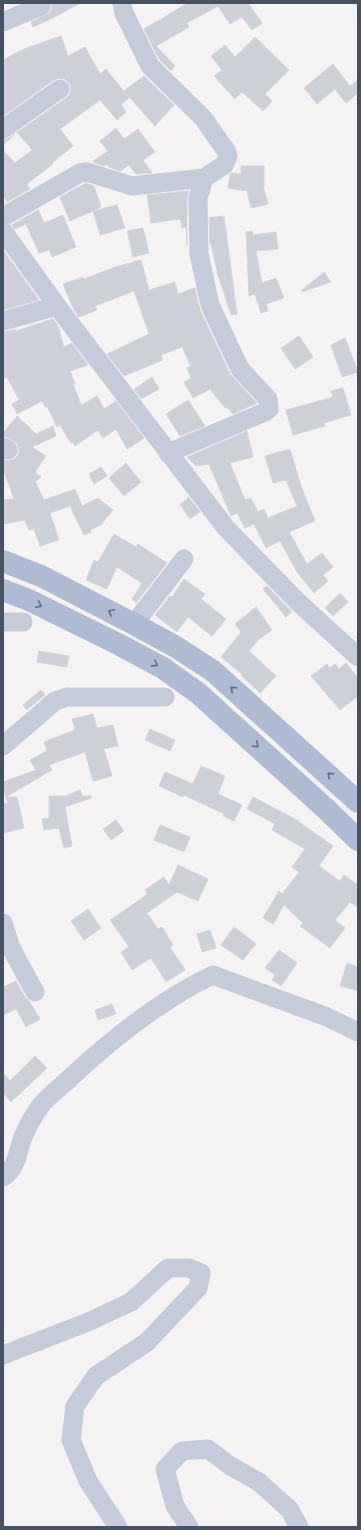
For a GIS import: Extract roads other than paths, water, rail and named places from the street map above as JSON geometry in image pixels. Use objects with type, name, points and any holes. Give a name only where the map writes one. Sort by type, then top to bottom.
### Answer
[{"type":"main road","points":[[3,561],[41,576],[134,624],[176,647],[213,671],[358,802]]},
{"type":"main road","points":[[3,590],[29,600],[163,668],[198,693],[325,808],[358,840]]},
{"type":"street","points":[[3,217],[80,173],[87,172],[132,186],[204,178],[224,164],[228,158],[227,152],[203,118],[150,66],[124,13],[122,3]]},
{"type":"street","points":[[3,22],[41,6]]},
{"type":"street","points":[[3,129],[60,89]]},
{"type":"street","points":[[168,453],[265,412],[269,408],[268,400],[240,369],[210,305],[199,254],[198,198],[204,178]]},
{"type":"street","points":[[3,231],[57,306],[226,528],[298,602],[358,656]]},
{"type":"street","points":[[3,321],[57,306]]},
{"type":"street","points":[[134,624],[184,559]]},
{"type":"street","points":[[3,622],[23,622]]},
{"type":"street","points":[[3,746],[55,701],[67,697],[165,697]]},
{"type":"street","points":[[3,923],[10,948],[35,992]]},
{"type":"street","points":[[3,1177],[16,1163],[22,1138],[41,1106],[94,1056],[158,1006],[192,985],[213,975],[327,1017],[358,1032]]},
{"type":"street","points":[[3,1355],[88,1322],[131,1302],[168,1268],[188,1268],[201,1273],[198,1288],[147,1342],[96,1376],[75,1406],[71,1440],[88,1481],[118,1527]]},
{"type":"street","points":[[189,1527],[175,1506],[165,1469],[182,1451],[208,1449],[230,1465],[259,1482],[290,1510],[299,1527]]}]
